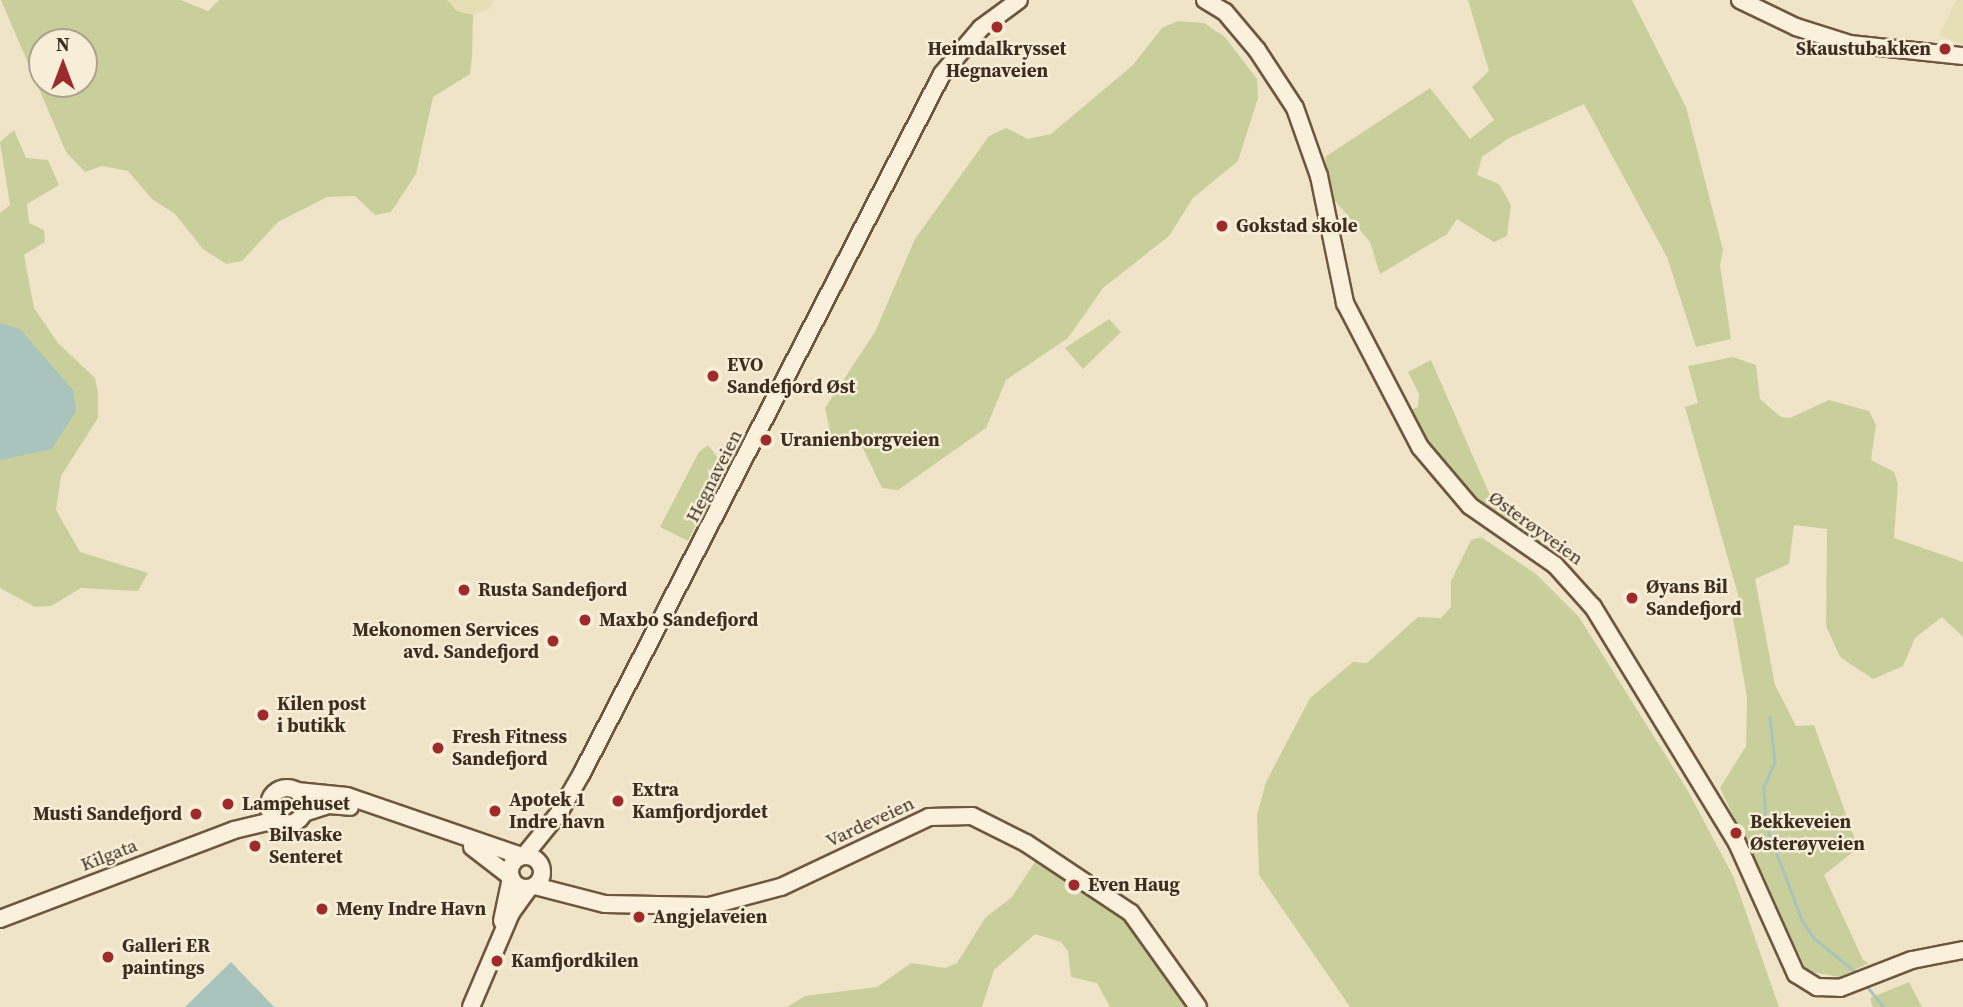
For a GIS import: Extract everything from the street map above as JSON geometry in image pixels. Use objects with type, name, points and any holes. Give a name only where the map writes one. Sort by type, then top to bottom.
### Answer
[{"type":"main road","name":"Hegnaveien","points":[[994,18],[1003,0]]},
{"type":"main road","name":"Hegnaveien","points":[[497,944],[532,887],[559,813],[728,496],[911,129],[950,63],[994,18],[1018,0]]},
{"type":"main road","name":"Østerøyveien","points":[[1205,0],[1230,6],[1284,89],[1304,127],[1345,303],[1420,447],[1470,506],[1568,576],[1601,618],[1737,843],[1796,974],[1825,988],[1861,980],[1887,968],[1963,950]]},
{"type":"main road","points":[[1740,0],[1796,27],[1850,44],[1963,56]]},
{"type":"main road","points":[[272,813],[279,790],[347,796],[411,821],[522,856]]},
{"type":"main road","points":[[297,791],[304,813],[341,806],[411,821]]},
{"type":"main road","name":"Kilgata","points":[[0,919],[272,813],[292,824],[304,813]]},
{"type":"main road","name":"Hegnaveien","points":[[497,944],[511,878],[511,865],[559,813]]},
{"type":"main road","name":"Vardeveien","points":[[511,878],[532,887],[617,902],[685,908],[750,898],[929,817],[972,816],[1026,843],[1131,913],[1198,1007]]},
{"type":"main road","points":[[455,836],[511,878]]},
{"type":"main road","name":"Vardeveien","points":[[522,856],[541,865],[559,879],[617,902]]},
{"type":"main road","points":[[471,1007],[497,944]]},
{"type":"shaded area","points":[[447,0],[494,0],[489,9],[473,15],[457,11]]},
{"type":"shaded area","points":[[1956,0],[1963,0],[1963,44],[1939,36]]},
{"type":"green space","points":[[1,0],[181,0],[208,11],[219,0],[447,0],[457,11],[473,15],[470,74],[433,97],[416,174],[391,212],[375,215],[355,196],[327,197],[278,222],[242,261],[226,264],[203,249],[175,214],[152,199],[128,171],[102,166],[85,172],[66,152],[43,98],[98,98],[98,28],[28,28],[28,63]]},
{"type":"green space","points":[[1468,0],[1632,0],[1686,107],[1723,250],[1720,265],[1731,339],[1696,347],[1667,257],[1584,104],[1509,138],[1482,157],[1477,175],[1499,184],[1511,205],[1507,236],[1494,242],[1457,219],[1447,234],[1380,274],[1370,242],[1332,197],[1325,157],[1430,88],[1470,139],[1494,120],[1472,87],[1489,71]]},
{"type":"green space","points":[[1178,21],[1204,23],[1225,37],[1257,79],[1258,98],[1238,161],[1193,198],[1169,236],[1103,288],[1068,338],[1006,380],[986,428],[898,490],[882,488],[858,438],[831,435],[825,408],[875,332],[915,239],[989,136],[1006,128],[1028,139],[1051,134],[1133,65],[1162,28]]},
{"type":"green space","points":[[14,130],[26,158],[48,160],[59,185],[27,204],[29,223],[44,230],[45,242],[24,255],[34,308],[58,343],[95,378],[98,392],[98,418],[61,476],[56,510],[80,552],[148,573],[138,591],[81,588],[51,606],[35,607],[0,588],[0,213],[10,205],[0,142]]},
{"type":"green space","points":[[1109,319],[1121,332],[1083,369],[1065,348]]},
{"type":"green space","points":[[1733,357],[1756,365],[1760,399],[1781,417],[1790,418],[1829,400],[1869,411],[1876,425],[1871,460],[1894,472],[1898,484],[1894,538],[1963,562],[1963,637],[1942,617],[1915,638],[1903,666],[1873,679],[1840,657],[1826,626],[1827,529],[1794,525],[1789,564],[1755,579],[1775,685],[1796,726],[1814,725],[1858,848],[1824,875],[1863,960],[1869,963],[1839,977],[1807,971],[1720,788],[1746,746],[1747,697],[1733,618],[1743,612],[1685,407],[1698,403],[1688,366]]},
{"type":"green space","points":[[1431,360],[1489,493],[1545,545],[1501,521],[1457,487],[1436,461],[1408,411],[1418,407],[1419,394],[1408,372]]},
{"type":"green space","points":[[708,445],[724,466],[688,541],[660,527],[699,452]]},
{"type":"green space","points":[[1481,537],[1536,574],[1579,617],[1688,791],[1734,878],[1779,1007],[1350,1007],[1259,875],[1257,815],[1266,782],[1310,698],[1353,662],[1367,663],[1418,617],[1441,618],[1451,607],[1451,581],[1471,540]]},
{"type":"green space","points":[[1035,862],[1123,919],[1188,1007],[1110,1007],[1097,983],[1071,977],[1068,951],[1061,942],[1035,934],[994,970],[982,1007],[787,1007],[805,996],[877,987],[911,963],[945,968],[957,963],[985,918],[1012,897]]},
{"type":"green space","points":[[1909,982],[1922,1007],[1873,1007],[1870,998]]},
{"type":"water","points":[[0,323],[20,329],[73,390],[76,411],[52,449],[0,460]]},
{"type":"water","points":[[231,962],[274,1007],[185,1007]]},
{"type":"waterway","points":[[1770,717],[1775,762],[1764,787],[1766,825],[1802,920],[1815,939],[1858,974]]},
{"type":"waterway","points":[[1866,985],[1884,1007]]},
{"type":"place","name":"Heimdalkrysset Hegnaveien","points":[[997,27]]},
{"type":"place","name":"Skaustubakken","points":[[1945,49]]},
{"type":"place","name":"Gokstad skole","points":[[1222,226]]},
{"type":"place","name":"EVO Sandefjord Øst","points":[[713,376]]},
{"type":"place","name":"Uranienborgveien","points":[[766,440]]},
{"type":"place","name":"Rusta Sandefjord","points":[[464,590]]},
{"type":"place","name":"Øyans Bil Sandefjord","points":[[1632,598]]},
{"type":"place","name":"Maxbo Sandefjord","points":[[585,620]]},
{"type":"place","name":"Mekonomen Services avd. Sandefjord","points":[[553,641]]},
{"type":"place","name":"Kilen post i butikk","points":[[263,715]]},
{"type":"place","name":"Fresh Fitness Sandefjord","points":[[438,748]]},
{"type":"place","name":"Extra Kamfjordjordet","points":[[618,801]]},
{"type":"place","name":"Lampehuset","points":[[228,804]]},
{"type":"place","name":"Apotek 1 Indre havn","points":[[495,811]]},
{"type":"place","name":"Musti Sandefjord","points":[[196,814]]},
{"type":"place","name":"Bekkeveien Østerøyveien","points":[[1736,833]]},
{"type":"place","name":"Bilvaske Senteret","points":[[255,846]]},
{"type":"place","name":"Even Haug","points":[[1074,885]]},
{"type":"place","name":"Meny Indre Havn","points":[[322,909]]},
{"type":"place","name":"Angjelaveien","points":[[639,917]]},
{"type":"place","name":"Galleri ER paintings","points":[[108,957]]},
{"type":"place","name":"Kamfjordkilen","points":[[497,961]]}]
